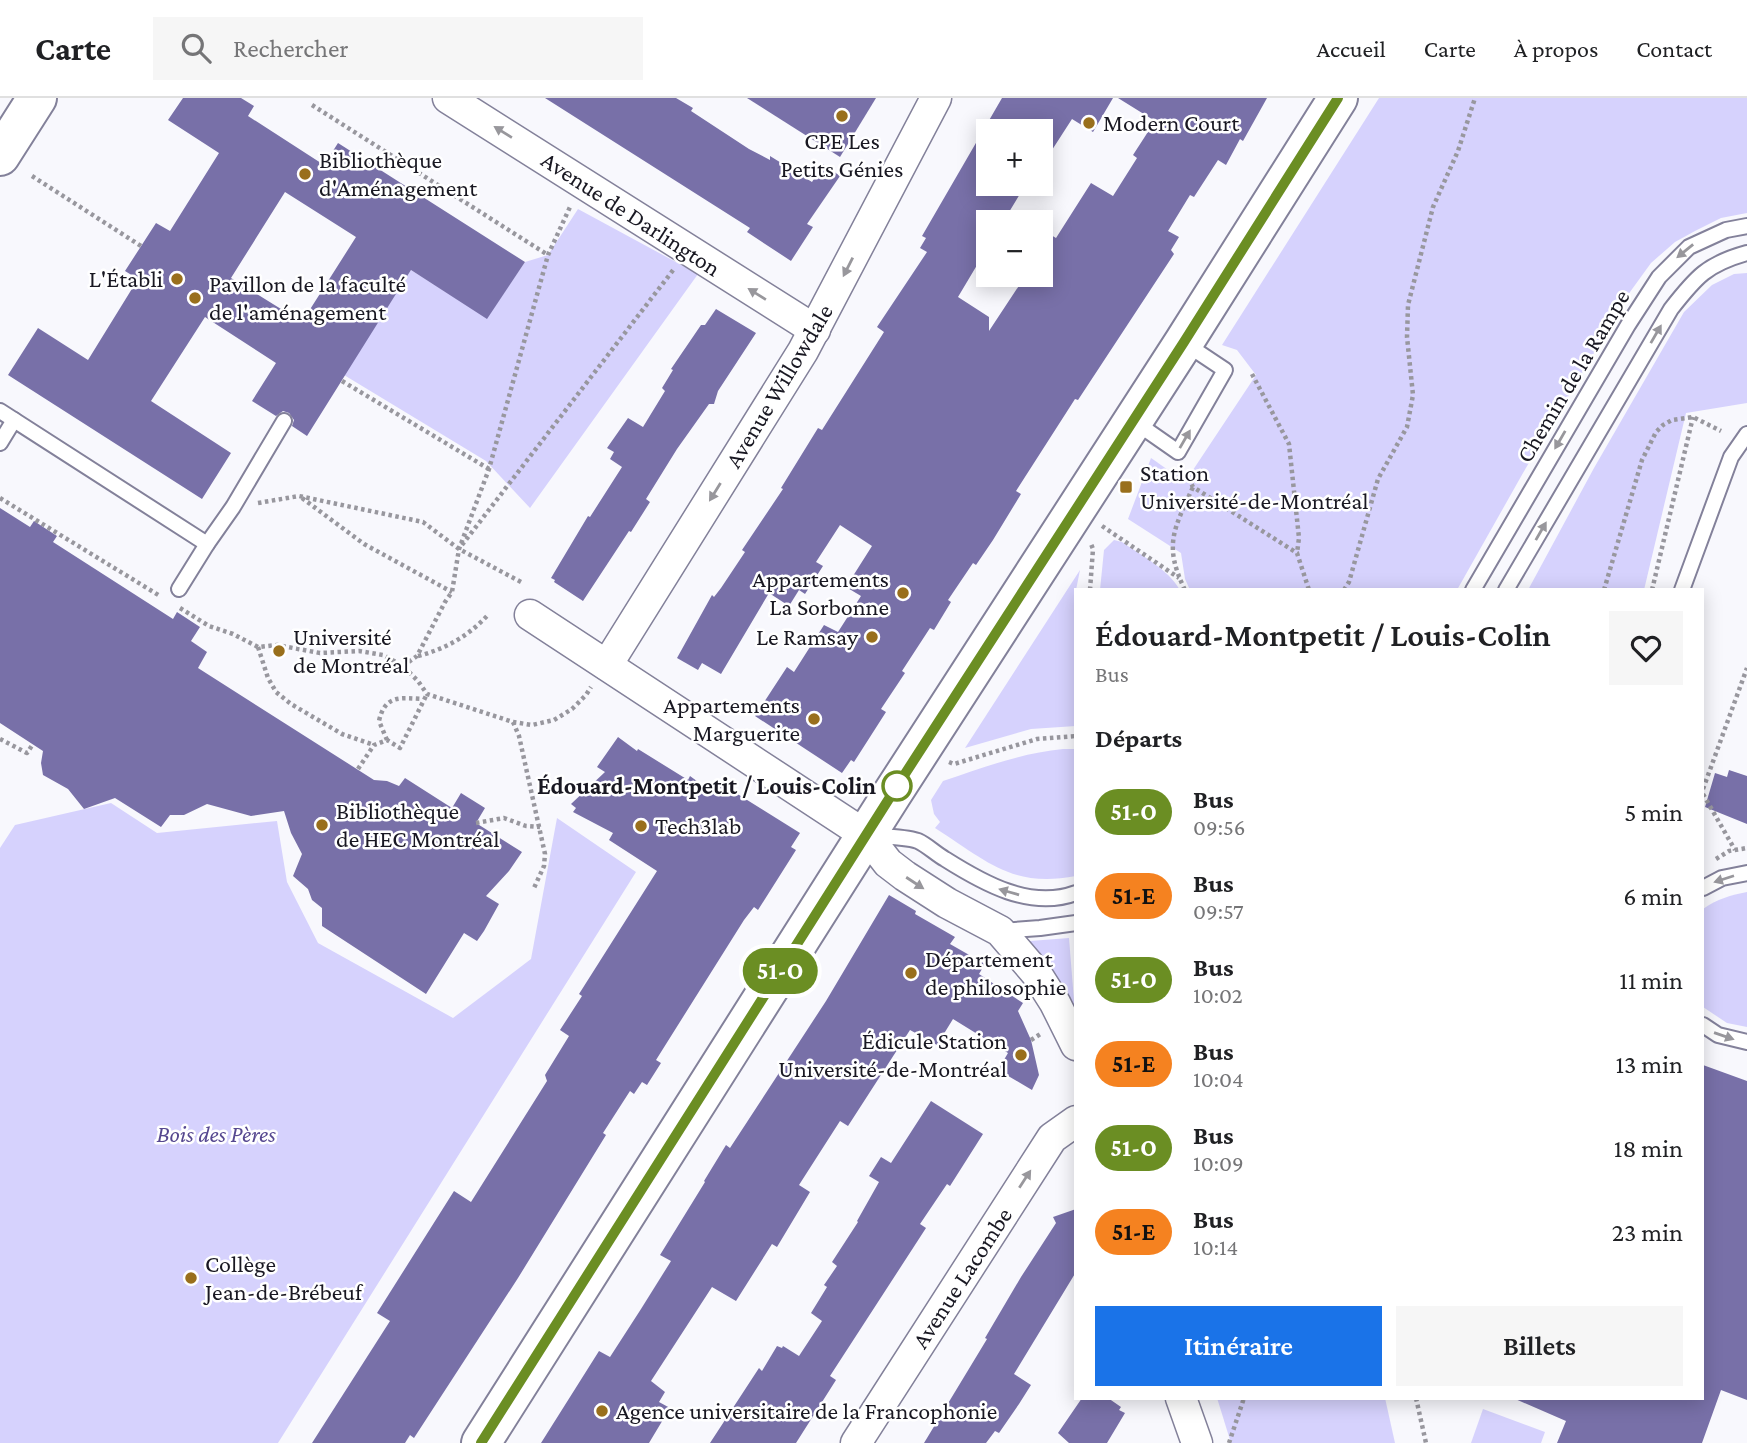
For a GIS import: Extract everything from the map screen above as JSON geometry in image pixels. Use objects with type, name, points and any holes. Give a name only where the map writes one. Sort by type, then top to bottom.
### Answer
[{"type":"street","points":[[0,156],[37,98]]},
{"type":"street","name":"Avenue de Darlington","points":[[448,98],[815,330]]},
{"type":"street","name":"Avenue Willowdale","points":[[599,675],[815,330],[936,98]]},
{"type":"street","points":[[481,1443],[1338,98]]},
{"type":"street","points":[[530,615],[599,675],[866,836],[888,863],[905,876],[947,903],[1000,931],[1036,972],[1074,1041]]},
{"type":"street","name":"Avenue Lacombe","points":[[856,1443],[1052,1138],[1074,1122]]},
{"type":"street","points":[[1182,1400],[1198,1443]]},
{"type":"lane","name":"Chemin de la Rampe","points":[[1474,588],[1628,325],[1660,277],[1689,247],[1726,230],[1747,226]]},
{"type":"lane","name":"Chemin de la Rampe","points":[[1507,588],[1671,309],[1708,267],[1747,253]]},
{"type":"lane","points":[[1134,421],[1178,452],[1225,370],[1184,342]]},
{"type":"lane","points":[[0,411],[207,544]]},
{"type":"lane","points":[[0,443],[14,420]]},
{"type":"lane","points":[[179,589],[233,507],[284,421]]},
{"type":"lane","points":[[1683,588],[1731,457],[1747,434]]},
{"type":"lane","points":[[866,836],[919,841],[987,885],[1006,891],[1037,898],[1072,894]]},
{"type":"lane","points":[[1704,887],[1722,878],[1747,873]]},
{"type":"lane","points":[[1000,931],[1074,926]]},
{"type":"lane","points":[[1704,1027],[1718,1035],[1747,1042]]},
{"type":"path","points":[[1344,588],[1349,582],[1378,479],[1407,427],[1413,395],[1407,337],[1408,305],[1433,207],[1458,151],[1475,98]]},
{"type":"path","points":[[312,105],[548,255]]},
{"type":"path","points":[[32,176],[141,246]]},
{"type":"path","points":[[417,656],[452,593],[459,549],[489,469],[548,255],[574,200]]},
{"type":"path","points":[[459,549],[677,266]]},
{"type":"path","points":[[1252,374],[1289,444],[1299,538],[1297,553],[1308,588]]},
{"type":"path","points":[[342,381],[489,469]]},
{"type":"path","points":[[1652,588],[1693,417]]},
{"type":"path","points":[[1605,588],[1645,451],[1663,425],[1671,420],[1693,417],[1721,431]]},
{"type":"path","points":[[1185,472],[1193,487],[1297,553]]},
{"type":"path","points":[[1184,588],[1171,545],[1193,487]]},
{"type":"path","points":[[299,496],[364,544],[452,593]]},
{"type":"path","points":[[233,507],[299,496],[423,523],[459,549],[521,582]]},
{"type":"path","points":[[0,498],[164,598]]},
{"type":"path","points":[[1102,526],[1180,578]]},
{"type":"path","points":[[1090,588],[1091,544]]},
{"type":"path","points":[[176,605],[209,626],[233,634],[258,647],[277,645],[320,653],[359,651],[393,660],[403,666],[425,696]]},
{"type":"path","points":[[403,666],[417,656],[440,650],[472,632],[487,616]]},
{"type":"path","points":[[258,647],[276,692],[342,734],[374,746]]},
{"type":"path","points":[[1704,786],[1747,668]]},
{"type":"path","points":[[425,696],[400,748],[387,740],[379,721],[384,706],[397,699],[425,696],[532,725],[554,720],[572,709],[586,695],[599,675]]},
{"type":"path","points":[[513,722],[519,736],[545,854],[544,866],[534,888]]},
{"type":"path","points":[[948,762],[954,764],[1037,739],[1074,736]]},
{"type":"path","points":[[0,739],[27,752],[33,744]]},
{"type":"path","points":[[358,769],[374,746],[387,740]]},
{"type":"path","points":[[1704,796],[1735,850]]},
{"type":"path","points":[[476,822],[504,818],[526,826],[540,827]]},
{"type":"path","points":[[1712,861],[1735,850],[1747,848]]},
{"type":"path","points":[[1229,1443],[1243,1400]]},
{"type":"path","points":[[1416,1400],[1426,1443]]},
{"type":"green space","points":[[1379,98],[1747,98],[1747,213],[1721,218],[1695,231],[1675,242],[1651,263],[1630,292],[1458,588],[1189,588],[1181,553],[1128,519],[1151,458],[1175,473],[1191,473],[1256,375],[1237,350],[1222,345]]},
{"type":"green space","points":[[578,209],[698,274],[530,508],[486,461],[344,375],[411,270],[487,318],[525,262],[548,255]]},
{"type":"green space","points":[[1747,273],[1747,403],[1686,413],[1644,588],[1529,588],[1594,468],[1684,312],[1712,285],[1734,274]]},
{"type":"green space","points":[[1114,540],[1122,542],[1154,563],[1179,588],[1100,588],[1104,550]]},
{"type":"green space","points":[[1080,570],[1076,588],[1074,588],[1074,726],[1031,729],[965,748]]},
{"type":"green space","points":[[1074,749],[1074,876],[1053,879],[1017,875],[985,861],[935,828],[940,822],[934,814],[931,800],[943,781],[1017,757]]},
{"type":"green space","name":"Bois des Pères","points":[[111,803],[157,833],[277,821],[287,882],[318,943],[453,1018],[531,959],[557,818],[636,872],[278,1443],[0,1443],[0,848],[15,825]]},
{"type":"green space","points":[[1747,892],[1747,1027],[1727,1023],[1704,1008],[1704,908],[1724,898]]},
{"type":"green space","points":[[1069,938],[1074,1012],[1028,946],[1030,941]]},
{"type":"green space","points":[[1218,1400],[1385,1400],[1395,1443],[1231,1443]]},
{"type":"green space","points":[[1483,1409],[1545,1432],[1541,1443],[1471,1443]]},
{"type":"building","name":"Pavillon de la faculté de l'aménagement","points":[[183,98],[241,98],[254,106],[248,116],[324,165],[338,143],[525,262],[487,319],[411,270],[307,436],[292,426],[294,420],[289,413],[283,411],[276,416],[252,401],[276,363],[205,317],[151,401],[231,453],[202,499],[8,375],[38,328],[88,360],[138,279],[125,271],[156,223],[170,231],[219,153],[168,120]],"holes":[[[285,192],[356,237],[302,322],[231,278]]]},
{"type":"building","points":[[545,98],[676,98],[749,149],[770,160],[770,156],[812,182],[823,164],[840,176],[807,224],[813,227],[791,261],[747,232],[750,228]]},
{"type":"building","points":[[747,98],[876,98],[840,157]]},
{"type":"building","points":[[1002,98],[1113,98],[1093,132],[1072,119],[1053,148],[1053,119],[990,119]]},
{"type":"building","points":[[1118,98],[1267,98],[1226,165],[1218,160],[1194,197],[1190,195],[1168,231],[1179,237],[1171,250],[1174,254],[1016,491],[1021,494],[993,540],[976,565],[973,563],[948,600],[951,602],[934,630],[930,628],[902,671],[905,673],[881,709],[886,712],[854,762],[851,760],[842,773],[755,716],[787,667],[794,672],[824,625],[838,632],[861,596],[846,587],[872,546],[840,525],[816,562],[823,566],[805,594],[799,590],[789,606],[769,593],[721,674],[702,663],[698,670],[677,658],[712,595],[714,597],[721,588],[745,552],[742,550],[783,489],[781,488],[818,428],[822,430],[884,332],[877,327],[927,252],[920,248],[926,238],[922,236],[976,143],[976,196],[1019,196],[1010,210],[976,210],[976,267],[958,297],[989,317],[989,331],[1018,287],[1053,287],[1053,236],[1056,238],[1091,183],[1113,196],[1137,158],[1133,155],[1155,121]]},
{"type":"building","points":[[716,309],[756,333],[718,391],[714,404],[709,404],[677,449],[646,499],[650,502],[583,601],[551,578],[588,516],[590,517],[622,467],[610,459],[614,452],[607,448],[628,418],[643,427],[665,391],[662,388],[673,370],[671,369],[701,325],[705,325]]},
{"type":"building","points":[[0,508],[30,527],[34,521],[57,536],[53,542],[173,619],[177,612],[200,627],[191,641],[207,652],[198,668],[374,780],[399,786],[405,778],[452,808],[461,793],[485,808],[476,823],[522,852],[486,896],[499,904],[484,931],[477,941],[464,933],[426,994],[322,926],[322,908],[312,900],[308,889],[293,876],[302,854],[284,811],[251,816],[207,804],[184,815],[170,815],[161,827],[115,798],[84,809],[68,789],[43,775],[43,751],[0,723]]},
{"type":"building","points":[[618,737],[688,780],[690,776],[709,790],[715,780],[800,833],[791,847],[796,850],[758,910],[754,907],[744,920],[656,1060],[661,1063],[647,1085],[642,1082],[634,1094],[630,1091],[518,1278],[414,1438],[410,1435],[405,1443],[312,1443],[390,1321],[377,1313],[454,1191],[471,1202],[547,1081],[545,1075],[569,1036],[560,1030],[582,996],[579,994],[657,871],[609,840],[613,833],[573,812],[576,808],[571,804],[605,772],[597,767]]},
{"type":"building","points":[[1729,770],[1747,776],[1747,824],[1705,807],[1715,773],[1727,777]]},
{"type":"building","points":[[889,895],[955,937],[950,944],[985,964],[979,974],[1023,1003],[1018,1011],[1031,1040],[1039,1075],[1032,1090],[998,1070],[1008,1053],[953,1019],[937,1045],[910,1030],[848,1126],[840,1121],[799,1185],[810,1192],[777,1247],[772,1244],[736,1301],[712,1287],[651,1381],[665,1392],[659,1402],[670,1408],[649,1443],[541,1443],[599,1351],[610,1357],[641,1309],[671,1261],[660,1255],[704,1181],[726,1145],[730,1148],[826,1001]]},
{"type":"building","points":[[1704,1065],[1747,1081],[1747,1400],[1721,1390],[1702,1443],[1557,1443],[1566,1421],[1518,1400],[1704,1400]]},
{"type":"building","points":[[931,1101],[983,1134],[950,1186],[947,1184],[920,1224],[926,1228],[830,1376],[836,1380],[796,1443],[710,1443],[759,1368],[762,1371],[777,1346],[783,1346],[799,1356],[822,1321],[811,1313],[827,1287],[824,1285],[837,1266],[832,1262],[858,1222],[879,1182],[869,1176],[881,1157],[891,1163]]},
{"type":"building","points":[[1074,1210],[1074,1275],[1014,1374],[1031,1385],[999,1433],[995,1431],[986,1443],[924,1443],[1021,1277],[1056,1223],[1053,1217]]},
{"type":"building","points":[[1081,1400],[1111,1400],[1125,1413],[1107,1443],[1069,1443],[1058,1433]]},
{"type":"bus line","name":"51-O","points":[[481,1443],[892,794],[1338,98]]},
{"type":"place","name":"CPE Les Petits Génies","points":[[842,116]]},
{"type":"place","name":"Modern Court","points":[[1089,123]]},
{"type":"place","name":"Bibliothèque d'Aménagement","points":[[305,174]]},
{"type":"place","name":"L'Établi","points":[[177,279]]},
{"type":"place","name":"Pavillon de la faculté de l'aménagement","points":[[195,298]]},
{"type":"place","name":"Station Université-de-Montréal","points":[[1126,487]]},
{"type":"place","name":"Appartements La Sorbonne","points":[[903,593]]},
{"type":"place","name":"Le Ramsay","points":[[872,637]]},
{"type":"place","name":"Université de Montréal","points":[[279,651]]},
{"type":"place","name":"Appartements Marguerite","points":[[814,719]]},
{"type":"place","name":"Édouard-Montpetit / Louis-Colin","points":[[897,786]]},
{"type":"place","name":"Bibliothèque de HEC Montréal","points":[[322,825]]},
{"type":"place","name":"Tech3lab","points":[[641,826]]},
{"type":"place","name":"Département de philosophie","points":[[911,973]]},
{"type":"place","name":"Édicule Station Université-de-Montréal","points":[[1021,1055]]},
{"type":"place","name":"Collège Jean-de-Brébeuf","points":[[191,1278]]},
{"type":"place","name":"Agence universitaire de la Francophonie","points":[[602,1411]]}]
